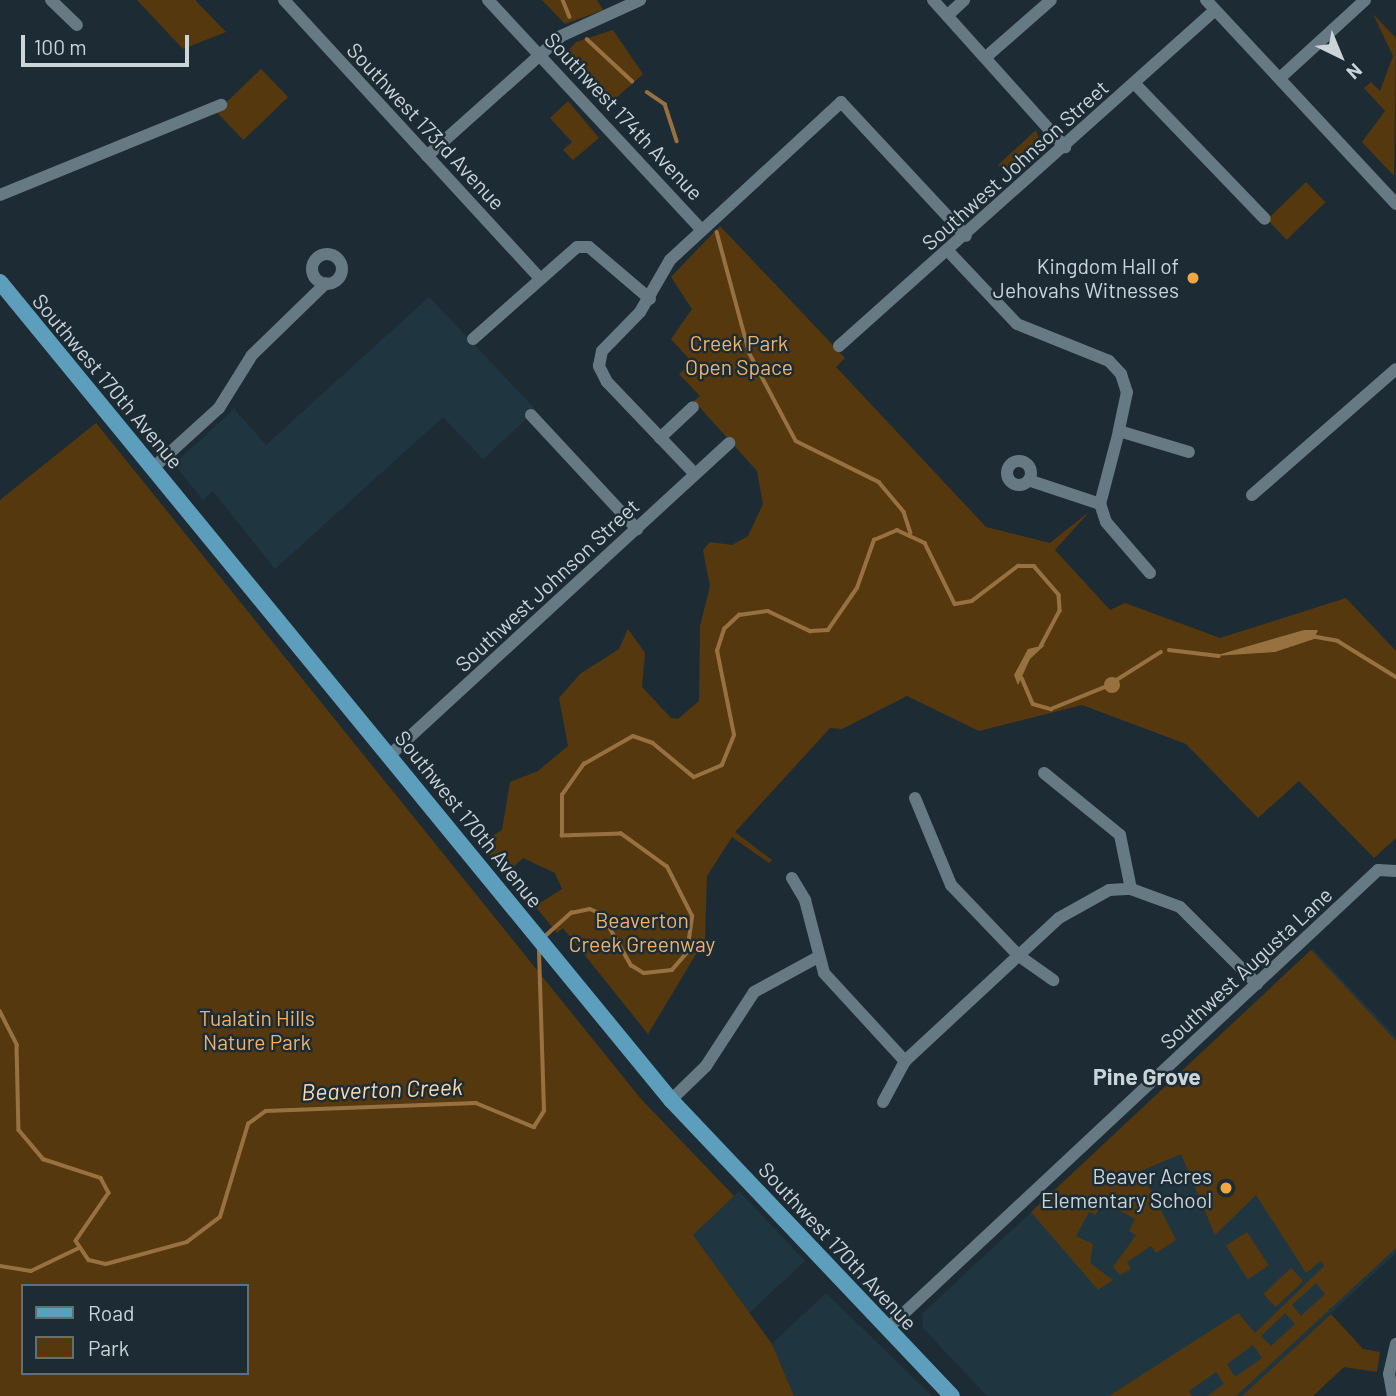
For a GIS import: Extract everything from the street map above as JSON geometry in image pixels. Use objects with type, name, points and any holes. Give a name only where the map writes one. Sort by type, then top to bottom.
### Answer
[{"type":"main road","name":"Southwest 170th Avenue","points":[[0,282],[671,1100],[951,1396]]},
{"type":"street","points":[[51,0],[77,25]]},
{"type":"street","name":"Southwest 173rd Avenue","points":[[284,0],[540,278]]},
{"type":"street","name":"Southwest 174th Avenue","points":[[488,0],[701,229]]},
{"type":"street","points":[[427,156],[561,36],[640,0]]},
{"type":"street","points":[[933,0],[1065,147]]},
{"type":"street","points":[[948,15],[964,0]]},
{"type":"street","points":[[986,57],[1051,0]]},
{"type":"street","points":[[1281,77],[1366,0]]},
{"type":"street","points":[[1211,5],[1281,77],[1396,204]]},
{"type":"street","name":"Southwest Johnson Street","points":[[839,346],[1135,84],[1211,5]]},
{"type":"street","points":[[1135,84],[1265,219]]},
{"type":"street","points":[[695,474],[660,438],[599,366],[602,351],[650,299],[670,260],[841,102],[966,236]]},
{"type":"street","points":[[0,195],[221,105]]},
{"type":"street","points":[[472,340],[540,278],[584,245],[650,299]]},
{"type":"street","points":[[948,251],[1017,324],[1109,361],[1121,374],[1127,392],[1100,504],[1106,522],[1150,573]]},
{"type":"street","points":[[153,468],[219,408],[252,355],[326,283]]},
{"type":"street","points":[[1252,495],[1396,369]]},
{"type":"street","points":[[660,438],[693,407]]},
{"type":"street","points":[[530,415],[636,529]]},
{"type":"street","points":[[1119,431],[1189,452]]},
{"type":"street","name":"Southwest Johnson Street","points":[[390,755],[729,443]]},
{"type":"street","points":[[1031,481],[1100,504]]},
{"type":"street","points":[[1044,773],[1120,835],[1131,889]]},
{"type":"street","points":[[915,798],[942,872],[1019,956],[1054,981]]},
{"type":"street","name":"Southwest Augusta Lane","points":[[887,1329],[1378,870],[1392,870]]},
{"type":"street","points":[[792,878],[805,900],[816,958],[905,1061]]},
{"type":"street","points":[[883,1102],[905,1061],[1019,956],[1084,901],[1131,889],[1180,907],[1257,984]]},
{"type":"street","points":[[671,1100],[705,1066],[754,992],[816,958]]},
{"type":"street","points":[[1393,1396],[1389,1374],[1396,1344]]},
{"type":"shaded area","points":[[429,297],[536,410],[483,459],[443,417],[275,569],[213,491],[203,500],[174,464],[234,409],[266,445]]},
{"type":"shaded area","points":[[1304,630],[1318,630],[1314,639],[1275,652],[1214,656]]},
{"type":"shaded area","points":[[1045,645],[1030,659],[1018,685],[1014,675],[1028,649]]},
{"type":"shaded area","points":[[1109,677],[1115,677],[1120,685],[1118,691],[1109,693],[1104,688],[1104,682]]},
{"type":"shaded area","name":"Beaver Acres Elementary School","points":[[1313,949],[1396,1037],[1396,1253],[1242,1396],[987,1396],[923,1328],[922,1314]]},
{"type":"shaded area","points":[[739,1191],[805,1261],[749,1313],[692,1235]]},
{"type":"shaded area","points":[[826,1293],[932,1396],[794,1396],[772,1344]]},
{"type":"green space","points":[[137,0],[195,0],[226,32],[183,49]]},
{"type":"green space","points":[[542,0],[597,0],[603,10],[565,24]]},
{"type":"green space","points":[[1373,14],[1396,38],[1394,176],[1362,142],[1385,111],[1364,88],[1371,82],[1380,91],[1393,56]]},
{"type":"green space","points":[[613,30],[643,74],[607,106],[563,56],[576,42]]},
{"type":"green space","points":[[261,69],[288,97],[243,140],[216,112]]},
{"type":"green space","points":[[568,101],[599,138],[573,160],[563,150],[572,142],[550,118]]},
{"type":"green space","points":[[1036,130],[1041,144],[1008,175],[998,165]]},
{"type":"green space","points":[[1306,182],[1325,202],[1287,240],[1267,220]]},
{"type":"green space","points":[[720,226],[845,358],[836,367],[986,527],[1050,543],[1090,511],[1055,550],[1110,610],[1125,603],[1220,638],[1346,598],[1396,651],[1396,838],[1374,858],[1299,781],[1258,818],[1186,744],[1082,705],[979,731],[907,696],[842,729],[830,728],[735,832],[772,860],[769,863],[732,837],[707,876],[705,939],[648,1034],[563,928],[557,933],[535,906],[562,889],[555,873],[523,858],[506,874],[481,843],[502,830],[510,782],[538,771],[568,746],[559,698],[580,674],[619,649],[628,629],[645,653],[642,687],[671,718],[678,719],[699,701],[700,626],[710,586],[703,550],[710,542],[732,545],[748,536],[763,504],[757,471],[694,401],[700,396],[679,374],[692,362],[671,339],[692,309],[671,277]]},
{"type":"green space","name":"Tualatin Hills Nature Park","points":[[96,423],[641,1099],[734,1196],[693,1235],[772,1344],[794,1396],[0,1396],[0,500]]},
{"type":"green space","points":[[1311,950],[1396,1041],[1396,1248],[1236,1396],[1207,1396],[1224,1384],[1216,1372],[1189,1391],[1192,1396],[1109,1396],[1238,1313],[1255,1333],[1324,1266],[1321,1261],[1306,1273],[1256,1195],[1215,1235],[1181,1154],[1141,1171],[1176,1240],[1156,1253],[1151,1246],[1127,1262],[1131,1269],[1120,1275],[1113,1267],[1136,1235],[1129,1231],[1135,1219],[1102,1201],[1096,1215],[1089,1212],[1076,1236],[1093,1244],[1090,1263],[1113,1280],[1098,1290],[1031,1212]],"holes":[[[1316,1283],[1325,1294],[1301,1316],[1292,1305]],[[1285,1313],[1295,1324],[1271,1346],[1261,1336]],[[1253,1345],[1262,1358],[1235,1377],[1227,1364]]]},
{"type":"green space","points":[[1247,1232],[1269,1266],[1248,1279],[1226,1246]]},
{"type":"green space","points":[[1291,1268],[1303,1281],[1275,1307],[1263,1294]]},
{"type":"green space","points":[[1331,1314],[1363,1349],[1380,1352],[1377,1372],[1344,1367],[1313,1396],[1242,1396]]},
{"type":"waterway","points":[[563,0],[570,17]]},
{"type":"waterway","points":[[587,39],[632,81]]},
{"type":"waterway","points":[[647,92],[665,104],[677,141]]},
{"type":"waterway","points":[[717,232],[750,354],[796,441],[879,482],[904,512],[911,533]]},
{"type":"waterway","name":"Beaverton Creek","points":[[543,938],[571,913],[590,909],[602,914],[631,965],[644,973],[672,970],[687,953],[692,916],[667,867],[621,834],[562,836],[562,795],[584,764],[633,736],[653,743],[694,777],[722,765],[734,735],[717,651],[724,629],[739,615],[768,611],[810,631],[828,630],[857,588],[874,540],[897,530],[925,543],[955,604],[972,601],[1018,566],[1034,566],[1059,595],[1060,611],[1041,646]]},
{"type":"waterway","name":"Beaverton Creek","points":[[1311,636],[1338,641],[1396,677]]},
{"type":"waterway","name":"Beaverton Creek","points":[[1169,650],[1219,656]]},
{"type":"waterway","name":"Beaverton Creek","points":[[1115,681],[1161,652]]},
{"type":"waterway","name":"Beaverton Creek","points":[[1022,678],[1033,704],[1051,709],[1105,687]]},
{"type":"waterway","name":"Beaverton Creek","points":[[0,1011],[17,1045],[19,1130],[43,1159],[101,1178],[109,1193],[76,1241],[89,1260],[106,1264],[187,1242],[220,1217],[248,1124],[266,1111],[476,1103],[534,1127],[544,1111],[539,949]]},
{"type":"waterway","points":[[0,1266],[31,1271],[77,1249]]},
{"type":"place","name":"Kingdom Hall of Jehovahs Witnesses","points":[[1193,278]]},
{"type":"place","name":"Beaver Acres Elementary School","points":[[1226,1188]]},
{"type":"district","name":"Pine Grove","points":[[1147,1076]]},
{"type":"park label","name":"Creek Park Open Space","points":[[739,355]]},
{"type":"park label","name":"Beaverton Creek Greenway","points":[[642,932]]}]
